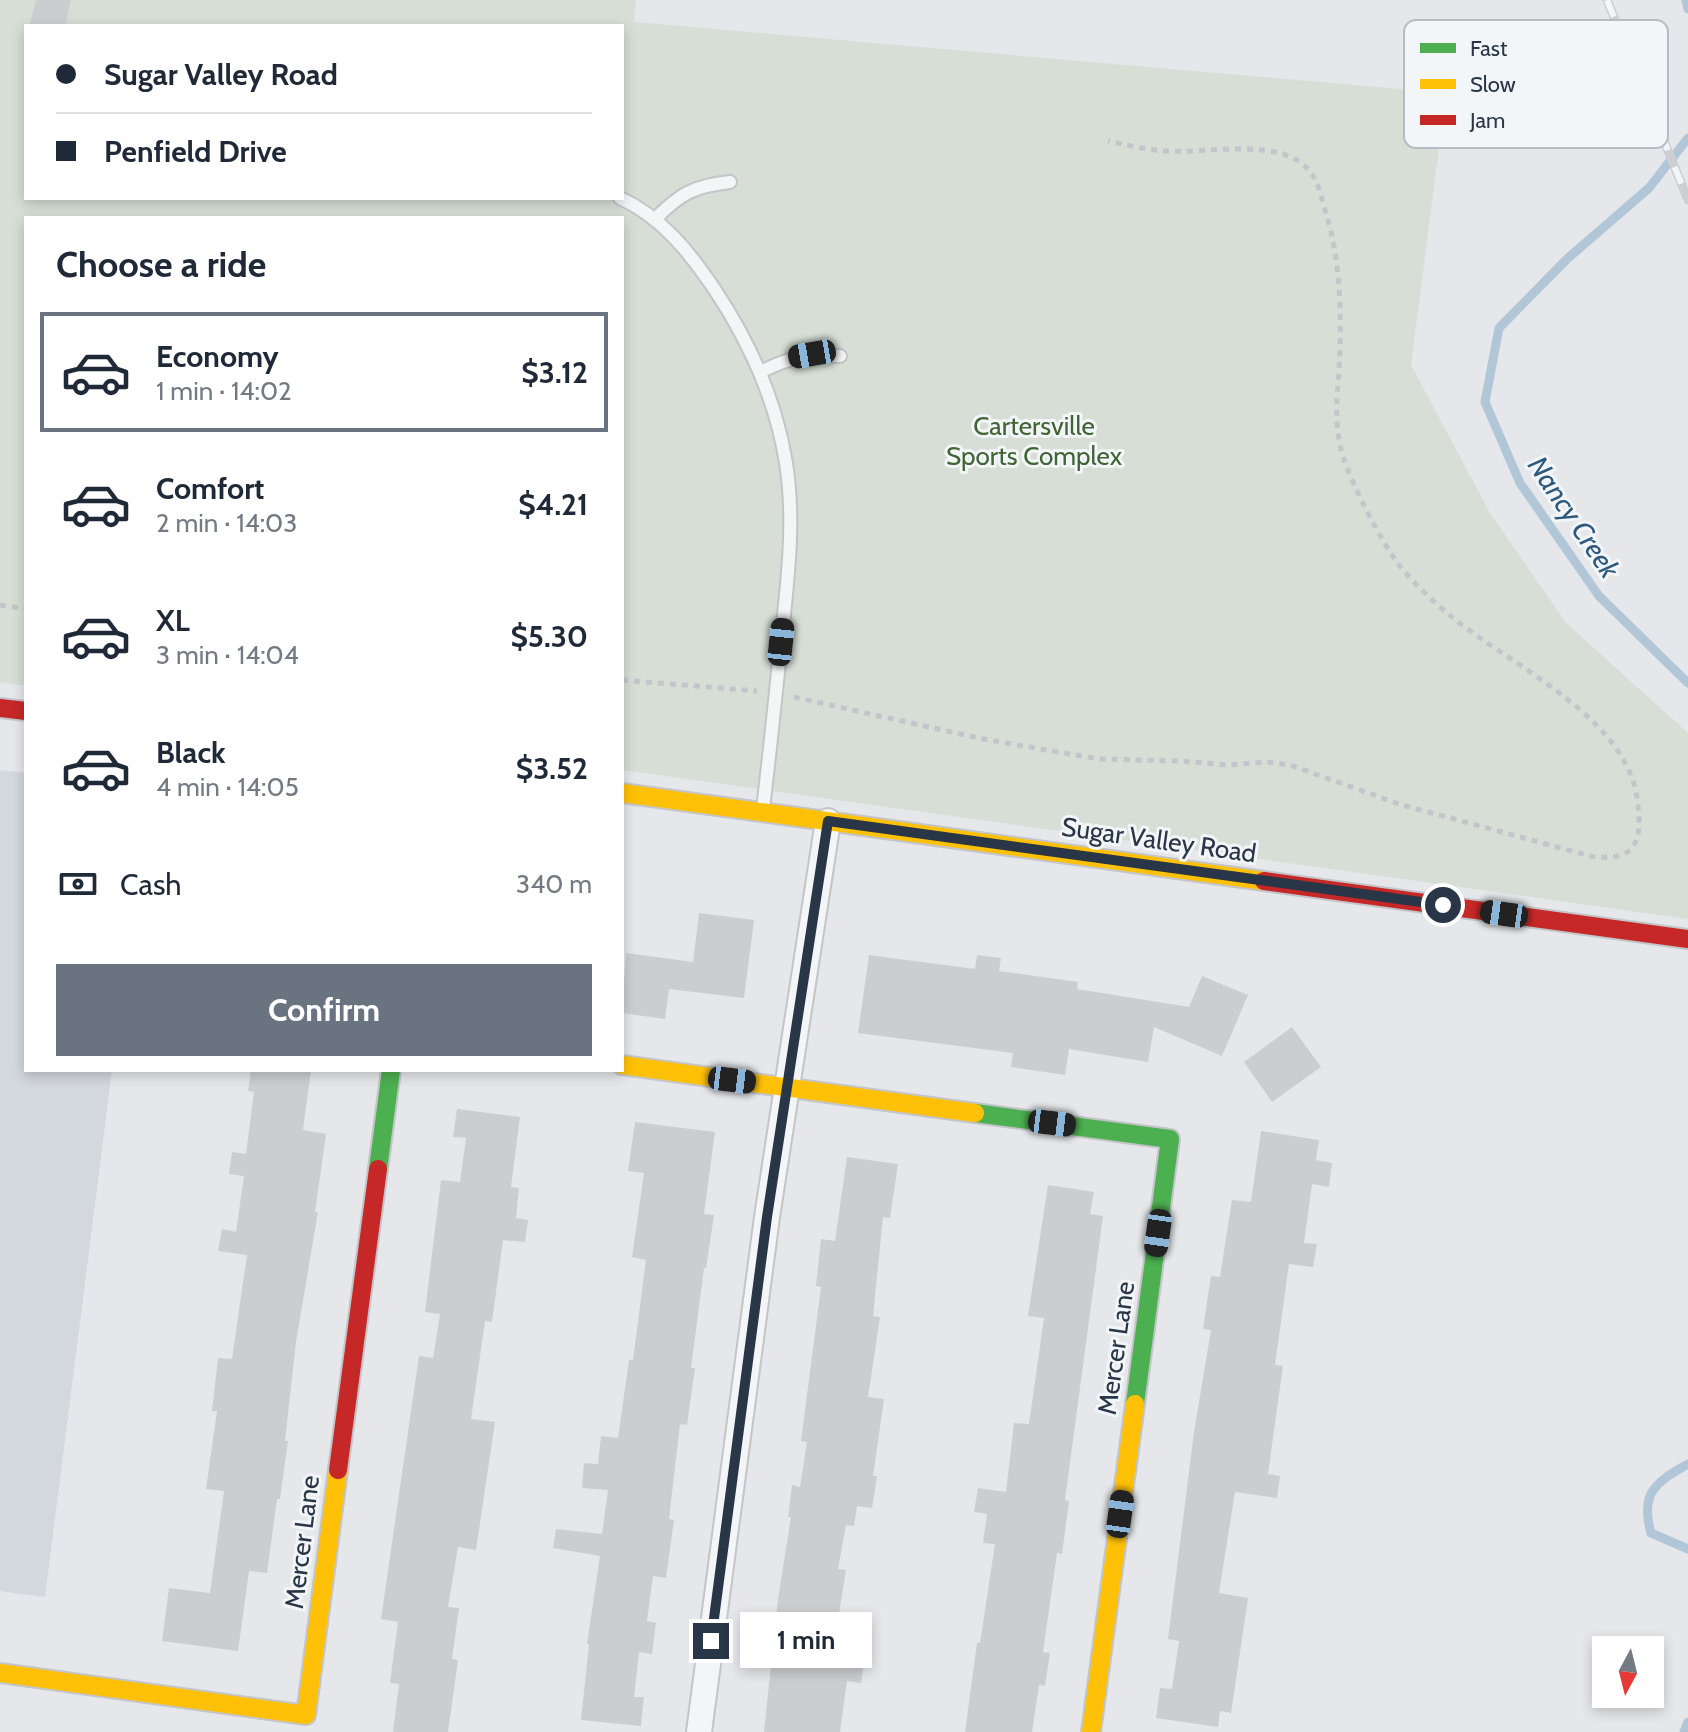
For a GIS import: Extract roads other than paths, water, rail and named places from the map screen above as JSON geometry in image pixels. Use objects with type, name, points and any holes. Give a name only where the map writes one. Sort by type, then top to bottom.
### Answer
[{"type":"street","points":[[0,708],[24,711]]},
{"type":"street","name":"Sugar Valley Road","points":[[624,793],[1688,939]]},
{"type":"street","points":[[699,1732],[767,1217],[828,821]]},
{"type":"street","name":"Mercer Lane","points":[[624,1065],[1170,1139],[1091,1732]]},
{"type":"street","name":"Mercer Lane","points":[[0,1673],[306,1715],[391,1072]]},
{"type":"lane","points":[[655,219],[677,197],[702,185],[730,182]]},
{"type":"lane","points":[[623,200],[655,219],[695,260],[744,339],[760,372],[778,423],[787,466],[789,565],[763,812]]},
{"type":"lane","points":[[760,372],[789,357],[812,354],[840,356]]},
{"type":"waterway","name":"Nancy Creek","points":[[1686,0],[1688,9]]},
{"type":"waterway","name":"Nancy Creek","points":[[1688,138],[1649,188],[1567,259],[1499,328],[1485,402],[1520,483],[1599,596],[1688,683]]},
{"type":"waterway","name":"Nancy Creek","points":[[1688,1464],[1658,1484],[1647,1508],[1651,1533],[1688,1549]]},
{"type":"waterway","name":"Nancy Creek","points":[[1684,1732],[1688,1722]]},
{"type":"railway","points":[[1607,0],[1615,20]]},
{"type":"railway","points":[[1667,148],[1688,200]]},
{"type":"park label","name":"Cartersville Sports Complex","points":[[1034,441]]}]
